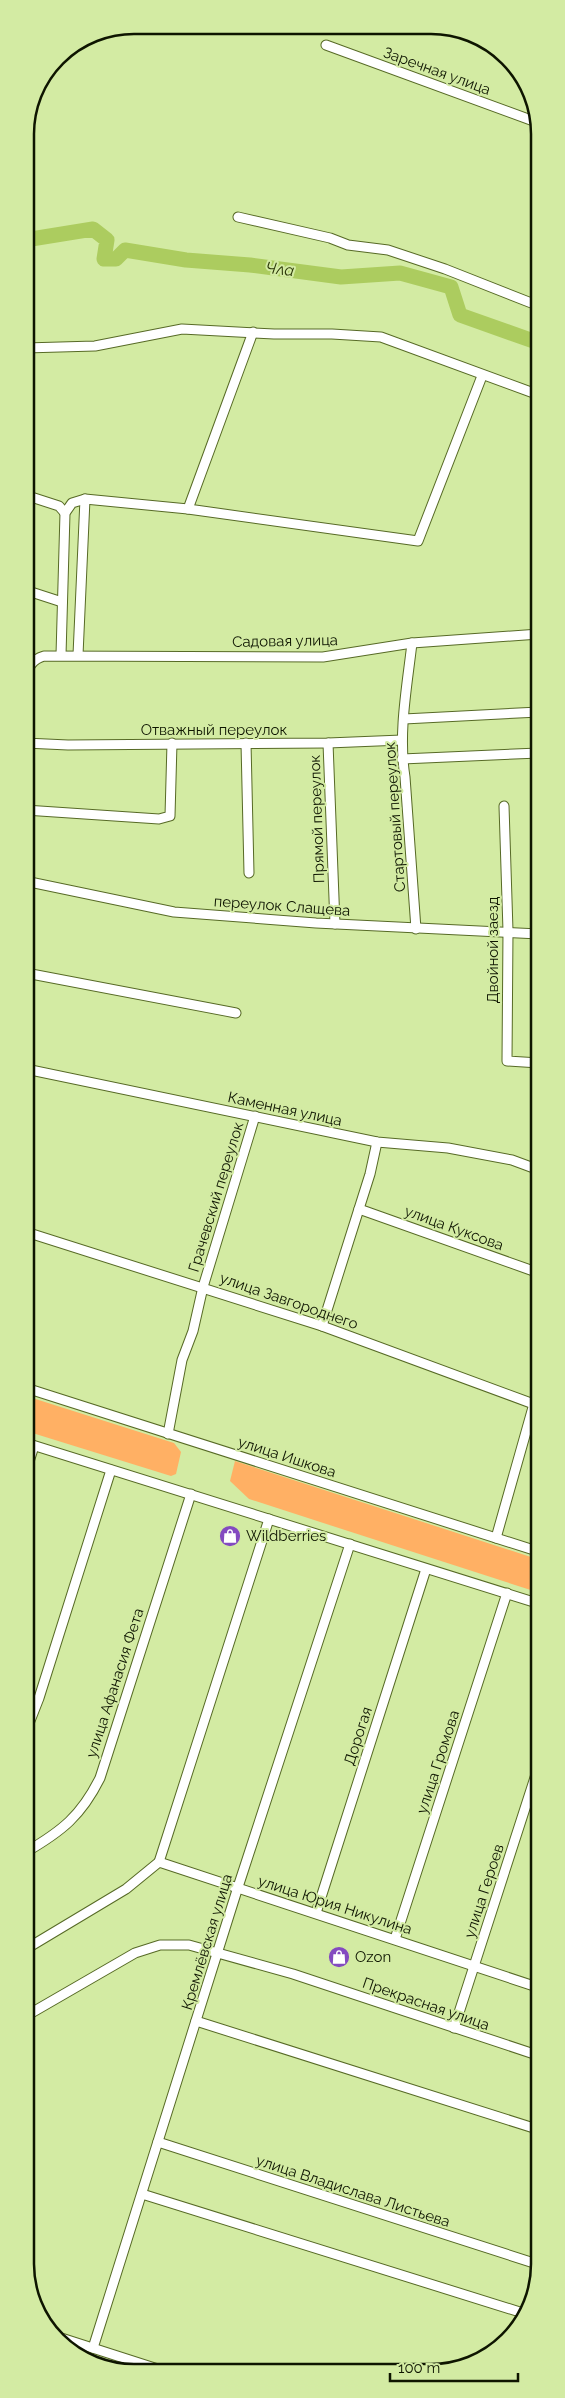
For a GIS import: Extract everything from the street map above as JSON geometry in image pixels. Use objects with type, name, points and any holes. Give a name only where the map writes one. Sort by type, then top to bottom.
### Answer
[{"type":"street","name":"Заречная улица","points":[[326,45],[530,120]]},
{"type":"street","points":[[238,217],[330,238],[348,245],[388,250],[445,269],[531,303]]},
{"type":"street","points":[[34,348],[95,346],[182,329],[381,337],[531,393]]},
{"type":"street","points":[[188,509],[253,332]]},
{"type":"street","points":[[61,655],[65,513],[72,503],[85,499],[188,509],[418,541],[482,376]]},
{"type":"street","points":[[34,498],[59,506],[65,513]]},
{"type":"street","points":[[78,655],[85,499]]},
{"type":"street","points":[[34,593],[62,602]]},
{"type":"street","name":"Садовая улица","points":[[34,662],[36,658],[61,655],[324,657],[412,643],[531,635]]},
{"type":"street","name":"Стартовый переулок","points":[[412,643],[402,740],[402,759],[406,776],[416,929]]},
{"type":"street","points":[[404,720],[531,712]]},
{"type":"street","name":"Отважный переулок","points":[[34,743],[68,745],[328,743],[402,740]]},
{"type":"street","points":[[34,811],[159,820],[170,816],[172,743]]},
{"type":"street","points":[[246,743],[249,873]]},
{"type":"street","name":"Прямой переулок","points":[[328,743],[335,924]]},
{"type":"street","points":[[402,759],[531,753]]},
{"type":"street","name":"Двойной заезд","points":[[504,806],[508,931],[507,1061],[531,1062]]},
{"type":"street","name":"переулок Слащева","points":[[34,883],[174,912],[416,929],[531,933]]},
{"type":"street","points":[[34,975],[236,1013]]},
{"type":"street","name":"Каменная улица","points":[[34,1071],[377,1142],[448,1148],[512,1160],[531,1167]]},
{"type":"street","name":"Грачевский переулок","points":[[168,1434],[182,1360],[193,1331],[203,1287],[255,1116]]},
{"type":"street","points":[[322,1326],[370,1174],[377,1142]]},
{"type":"street","name":"улица Куксова","points":[[359,1209],[531,1270]]},
{"type":"street","name":"улица Завгороднего","points":[[34,1234],[322,1326],[531,1403]]},
{"type":"street","name":"улица Ишкова","points":[[34,1391],[531,1549]]},
{"type":"street","points":[[496,1538],[531,1424]]},
{"type":"street","points":[[34,1446],[531,1601]]},
{"type":"street","points":[[34,1711],[111,1470]]},
{"type":"street","name":"улица Афанасия Фета","points":[[34,1847],[69,1823],[89,1800],[100,1778],[191,1494]]},
{"type":"street","points":[[34,1944],[126,1889],[159,1862],[269,1519]]},
{"type":"street","name":"Кремлёвская улица","points":[[93,2348],[238,1887],[350,1544]]},
{"type":"street","name":"Дорогая","points":[[316,1913],[426,1569]]},
{"type":"street","name":"улица Громова","points":[[395,1939],[507,1593]]},
{"type":"street","name":"улица Героев","points":[[454,2028],[531,1790]]},
{"type":"street","name":"улица Юрия Никулина","points":[[159,1862],[531,1985]]},
{"type":"street","name":"Прекрасная улица","points":[[34,2011],[134,1953],[160,1945],[189,1945],[293,1974],[531,2053]]},
{"type":"street","points":[[196,2021],[531,2127]]},
{"type":"street","name":"улица Владислава Листьева","points":[[158,2142],[531,2262]]},
{"type":"street","points":[[142,2194],[519,2312]]},
{"type":"street","points":[[69,2340],[142,2364]]},
{"type":"shaded area","points":[[34,1399],[174,1443],[181,1452],[176,1474],[171,1476],[34,1433]]},
{"type":"shaded area","points":[[235,1461],[531,1557],[531,1590],[249,1499],[230,1481]]},
{"type":"waterway","name":"Чла","points":[[34,239],[93,229],[107,240],[104,259],[116,259],[125,250],[186,260],[250,265],[341,277],[400,273],[451,287],[460,315],[531,340]]},
{"type":"place","name":"Wildberries","points":[[230,1536]]},
{"type":"place","name":"Ozon","points":[[339,1957]]}]
